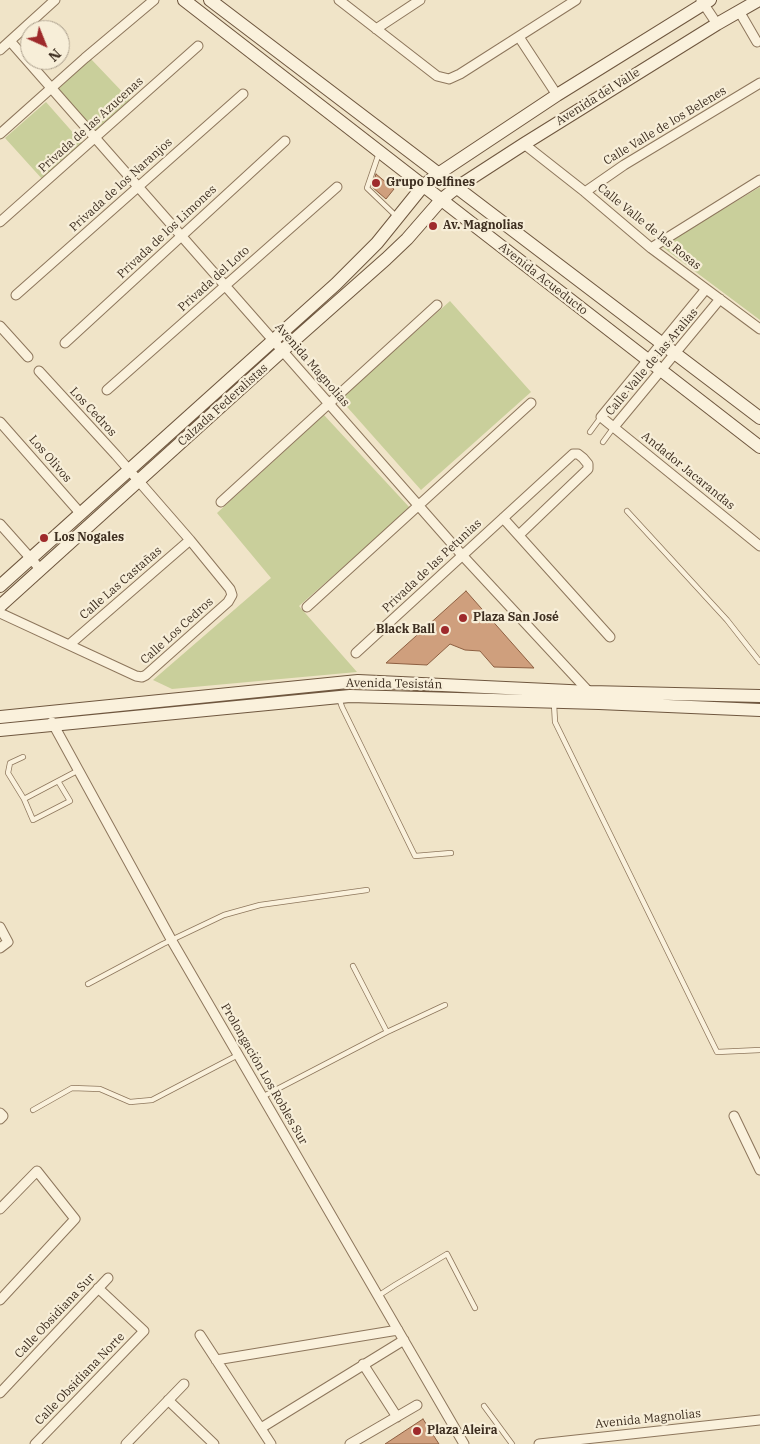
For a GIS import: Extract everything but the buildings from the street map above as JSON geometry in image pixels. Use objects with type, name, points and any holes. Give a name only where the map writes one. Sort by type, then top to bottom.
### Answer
[{"type":"street","points":[[0,50],[56,0]]},
{"type":"street","points":[[0,134],[154,0]]},
{"type":"street","name":"Avenida Acueducto","points":[[184,0],[760,446]]},
{"type":"street","name":"Avenida Acueducto","points":[[210,0],[760,418]]},
{"type":"street","points":[[339,0],[437,76],[449,79],[460,74],[576,0]]},
{"type":"street","points":[[376,29],[420,0]]},
{"type":"street","name":"Avenida del Valle","points":[[441,200],[456,188],[524,144],[716,24],[759,0]]},
{"type":"street","points":[[705,1],[716,24]]},
{"type":"street","name":"Avenida del Valle","points":[[422,186],[556,95],[705,1]]},
{"type":"street","points":[[739,11],[757,42]]},
{"type":"street","points":[[519,37],[556,95]]},
{"type":"street","name":"Avenida Magnolias","points":[[10,41],[462,555],[599,703]]},
{"type":"street","name":"Privada de las Azucenas","points":[[0,222],[198,46]]},
{"type":"street","name":"Calle Valle de los Belenes","points":[[585,192],[624,164],[760,83]]},
{"type":"street","name":"Privada de los Naranjos","points":[[16,295],[243,94]]},
{"type":"street","name":"Privada de los Limones","points":[[65,343],[285,141]]},
{"type":"street","name":"Calle Valle de las Rosas","points":[[524,144],[585,192],[651,248],[760,329]]},
{"type":"street","points":[[651,248],[760,180]]},
{"type":"street","name":"Calzada Federalistas","points":[[0,586],[336,284],[377,242],[422,186]]},
{"type":"street","name":"Privada del Loto","points":[[107,390],[337,187]]},
{"type":"street","name":"Calzada Federalistas","points":[[0,606],[407,239],[441,200]]},
{"type":"street","points":[[395,221],[407,239]]},
{"type":"street","points":[[336,284],[346,294]]},
{"type":"street","name":"Calle Valle de las Aralias","points":[[601,417],[706,289]]},
{"type":"street","name":"Calle Valle de las Aralias","points":[[614,427],[720,299]]},
{"type":"street","points":[[220,502],[437,305]]},
{"type":"street","points":[[0,326],[28,357]]},
{"type":"street","name":"Los Cedros","points":[[39,371],[139,482]]},
{"type":"street","points":[[307,607],[531,403]]},
{"type":"street","name":"Andador Jacarandas","points":[[601,417],[760,546]]},
{"type":"street","name":"Los Olivos","points":[[0,422],[81,514]]},
{"type":"street","points":[[518,536],[588,469],[588,464],[578,454],[572,454],[503,518],[518,536],[610,637]]},
{"type":"street","name":"Calle Los Cedros","points":[[0,613],[136,676],[142,677],[228,602],[232,595],[230,588],[139,482]]},
{"type":"street","name":"Privada de las Petunias","points":[[356,653],[503,518]]},
{"type":"street","points":[[0,524],[41,570]]},
{"type":"street","name":"Calle Las Castañas","points":[[69,645],[190,540]]},
{"type":"street","name":"Avenida Tesistán","points":[[0,717],[358,681],[590,692],[760,696]]},
{"type":"street","points":[[237,693],[239,707]]},
{"type":"street","name":"Avenida Tesistán","points":[[0,730],[339,697],[366,696],[760,710]]},
{"type":"street","name":"Prolongación Los Robles Sur","points":[[48,712],[172,941],[464,1444]]},
{"type":"street","points":[[0,927],[8,942],[0,948]]},
{"type":"street","points":[[734,1116],[760,1170]]},
{"type":"street","points":[[0,1209],[36,1171],[75,1219],[0,1300]]},
{"type":"street","name":"Calle Obsidiana Sur","points":[[0,1393],[108,1278]]},
{"type":"street","name":"Calle Obsidiana Norte","points":[[35,1444],[144,1332],[98,1288]]},
{"type":"street","points":[[216,1360],[398,1330]]},
{"type":"street","points":[[200,1335],[271,1444]]},
{"type":"street","points":[[261,1428],[404,1340]]},
{"type":"street","points":[[363,1364],[397,1417]]},
{"type":"street","points":[[126,1444],[184,1384]]},
{"type":"street","points":[[168,1400],[214,1444]]},
{"type":"street","points":[[350,1444],[417,1405]]},
{"type":"street","name":"Avenida Magnolias","points":[[539,1444],[760,1420]]},
{"type":"lane","points":[[379,152],[367,188],[395,221]]},
{"type":"lane","name":"Calle Valle de las Aralias","points":[[590,432],[601,417]]},
{"type":"lane","name":"Calle Valle de las Aralias","points":[[603,442],[614,427]]},
{"type":"lane","points":[[627,511],[727,620],[760,662]]},
{"type":"lane","points":[[339,697],[342,707],[415,856],[451,853]]},
{"type":"lane","points":[[554,702],[555,722],[717,1052],[760,1050]]},
{"type":"lane","points":[[23,757],[10,763],[8,773],[24,799],[33,820],[70,801],[58,781]]},
{"type":"lane","points":[[24,799],[79,770]]},
{"type":"lane","points":[[88,984],[224,915],[260,905],[367,890]]},
{"type":"lane","points":[[353,966],[387,1032]]},
{"type":"lane","points":[[262,1097],[445,1004]]},
{"type":"lane","points":[[33,1110],[72,1088],[100,1089],[130,1102],[152,1100],[238,1055]]},
{"type":"lane","points":[[378,1296],[447,1254],[476,1308]]},
{"type":"lane","points":[[484,1406],[512,1444]]},
{"type":"green space","points":[[91,59],[131,101],[94,134],[56,91]]},
{"type":"green space","points":[[46,102],[83,144],[43,180],[5,138]]},
{"type":"green space","points":[[760,187],[760,320],[661,246]]},
{"type":"green space","points":[[450,301],[531,392],[421,490],[340,399]]},
{"type":"green space","points":[[324,415],[410,508],[299,606],[357,672],[172,689],[153,680],[271,578],[217,513]]},
{"type":"place","name":"Grupo Delfines","points":[[376,183]]},
{"type":"place","name":"Av. Magnolias","points":[[433,226]]},
{"type":"place","name":"Los Nogales","points":[[44,538]]},
{"type":"place","name":"Plaza San José","points":[[463,618]]},
{"type":"place","name":"Black Ball","points":[[445,630]]},
{"type":"place","name":"Plaza Aleira","points":[[417,1431]]}]
